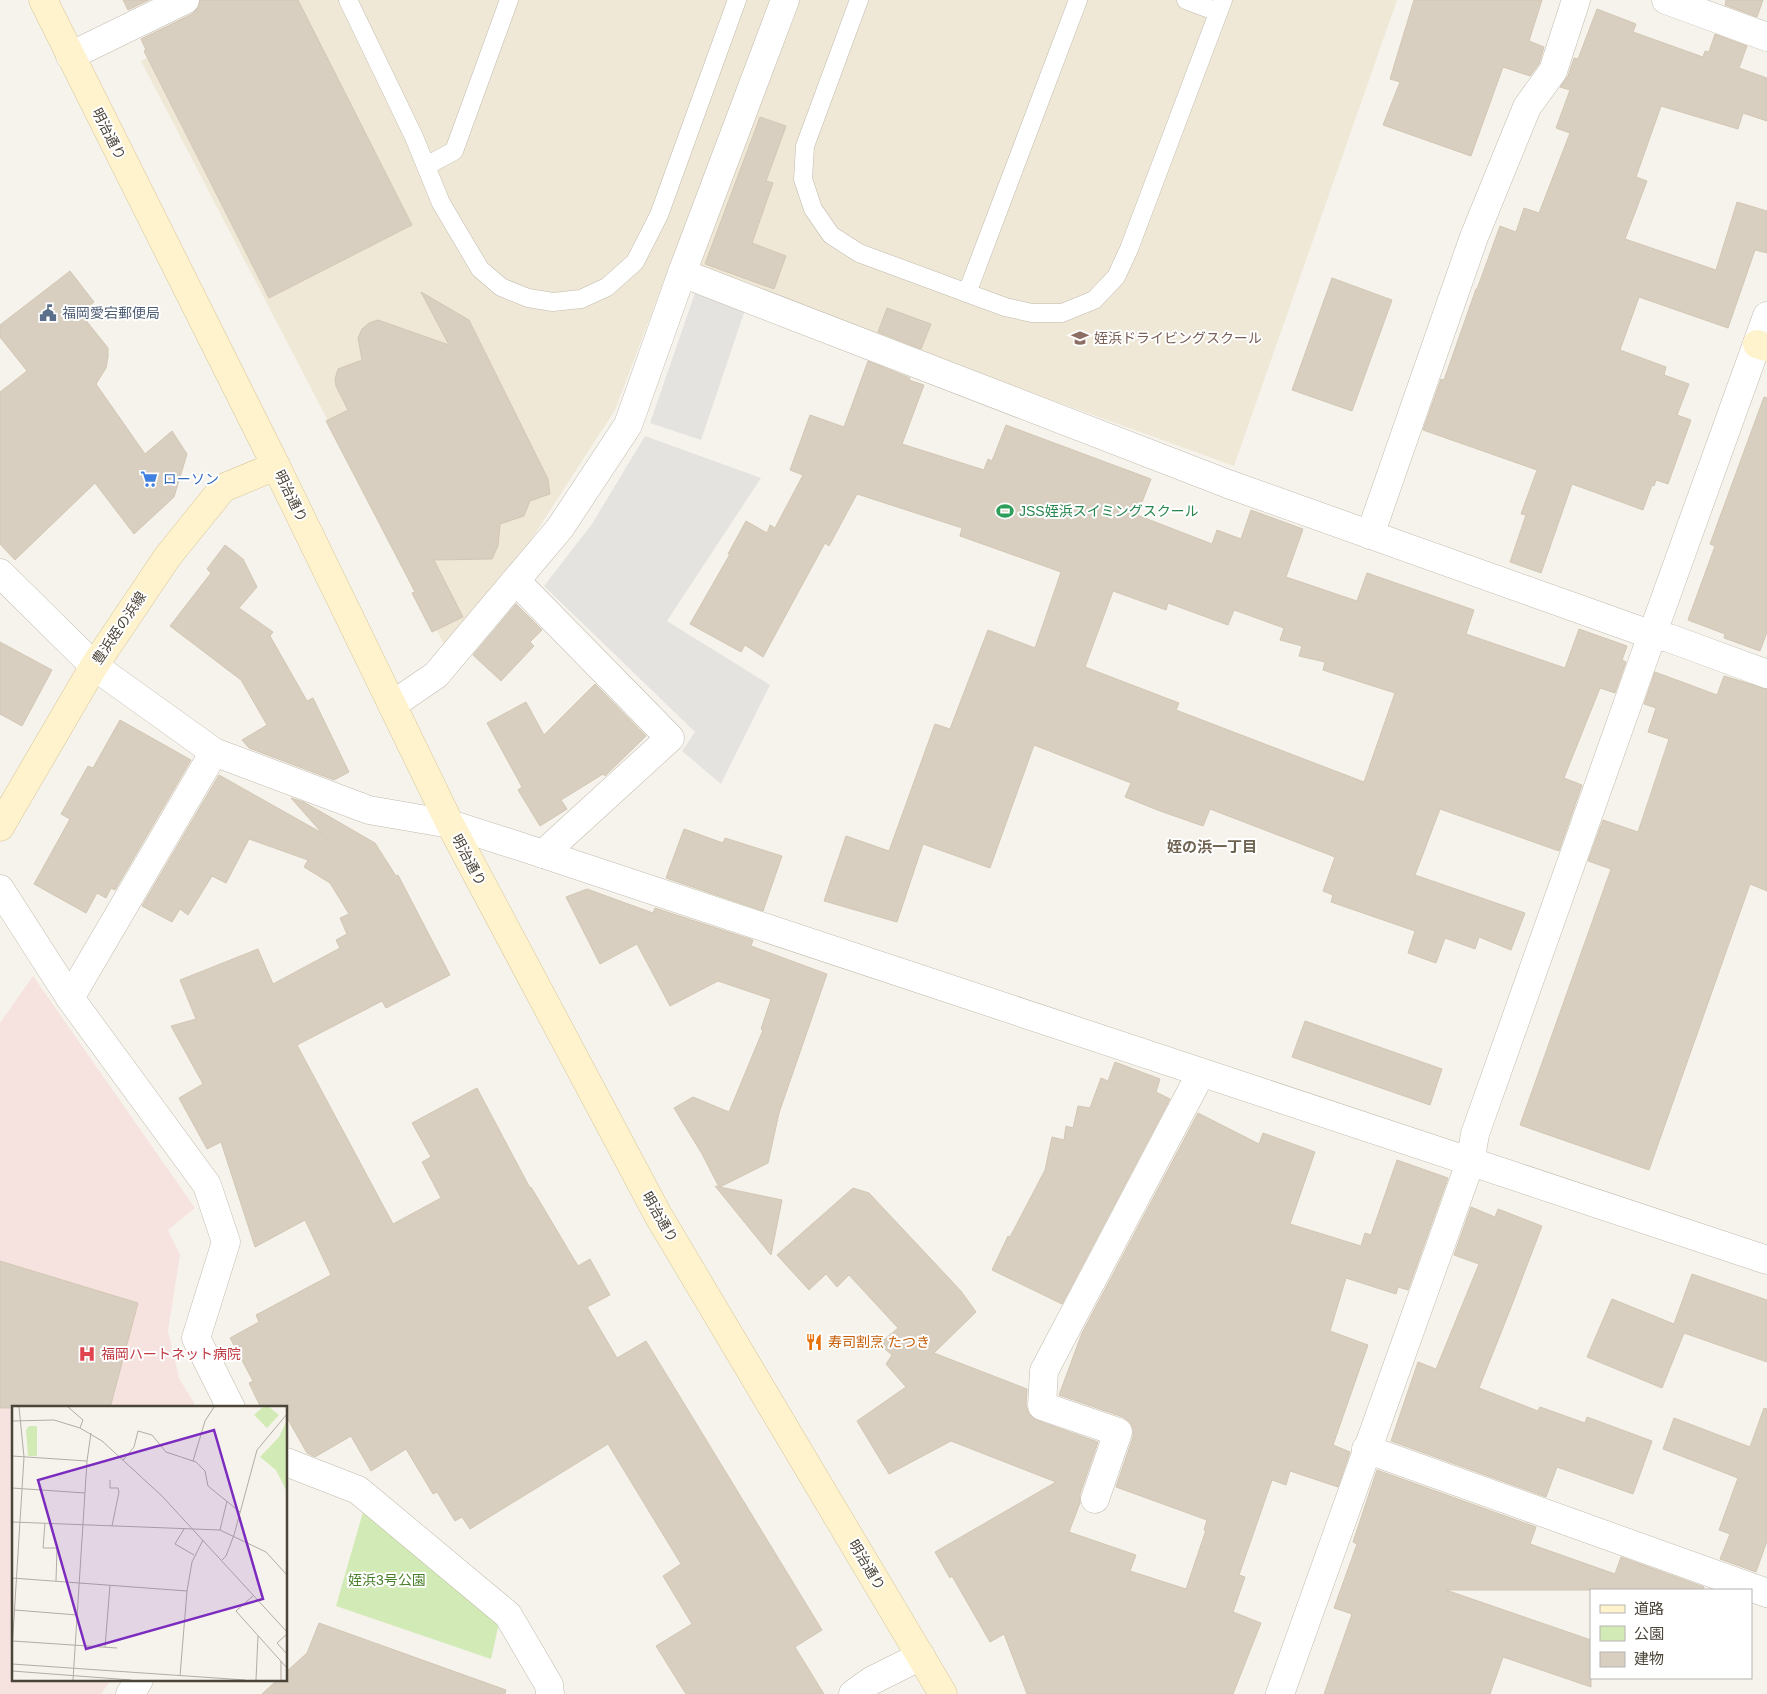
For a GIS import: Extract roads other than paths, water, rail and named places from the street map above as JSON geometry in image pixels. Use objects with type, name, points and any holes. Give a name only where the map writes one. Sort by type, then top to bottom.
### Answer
[{"type":"street","name":"明治通り","points":[[43,0],[276,466],[450,824],[658,1215],[943,1694]]},
{"type":"street","points":[[70,56],[185,0]]},
{"type":"street","points":[[392,705],[436,676],[560,528],[628,425],[682,273],[785,0]]},
{"type":"street","points":[[1370,535],[1474,237],[1527,107],[1553,71],[1576,0]]},
{"type":"street","points":[[1666,0],[1767,37]]},
{"type":"street","points":[[682,273],[1228,484],[1767,674]]},
{"type":"street","points":[[1280,1694],[1366,1449],[1470,1163],[1476,1134],[1652,635],[1762,346],[1767,316]]},
{"type":"street","name":"豊浜姪の浜線","points":[[0,827],[94,666],[168,556],[223,488],[276,466]]},
{"type":"street","points":[[0,573],[94,666],[214,752],[369,810],[450,824],[1767,1260]]},
{"type":"street","points":[[516,581],[670,738],[543,854]]},
{"type":"street","points":[[70,998],[214,752]]},
{"type":"street","points":[[0,889],[70,998],[207,1185],[226,1242],[196,1338],[230,1406]]},
{"type":"street","points":[[1095,1499],[1118,1432],[1042,1406],[1044,1371],[1201,1073]]},
{"type":"street","points":[[1366,1449],[1767,1593]]},
{"type":"street","points":[[288,1463],[358,1490],[508,1615],[549,1685],[550,1694]]},
{"type":"street","points":[[853,1694],[871,1682],[921,1656]]},
{"type":"street","points":[[130,1694],[138,1682]]},
{"type":"lane","points":[[348,0],[442,203],[480,268],[501,287],[528,298],[553,302],[581,299],[607,287],[635,262],[659,215],[737,0]]},
{"type":"lane","points":[[426,166],[454,151],[509,0]]},
{"type":"lane","points":[[859,0],[805,146],[803,179],[813,209],[831,235],[859,253],[1005,307],[1032,313],[1062,313],[1094,300],[1116,277],[1129,249],[1220,6],[1186,0]]},
{"type":"lane","points":[[967,293],[1078,0]]},
{"type":"place","name":"福岡愛宕郵便局","points":[[48,313]]},
{"type":"place","name":"姪浜ドライビングスクール","points":[[1080,338]]},
{"type":"place","name":"ローソン","points":[[149,479]]},
{"type":"place","name":"JSS姪浜スイミングスクール","points":[[1005,511]]},
{"type":"place","name":"寿司割烹 たつき","points":[[814,1342]]},
{"type":"place","name":"福岡ハートネット病院","points":[[87,1354]]},
{"type":"district","name":"姪の浜一丁目","points":[[1212,846]]},
{"type":"park label","name":"姪浜3号公園","points":[[387,1580]]}]
